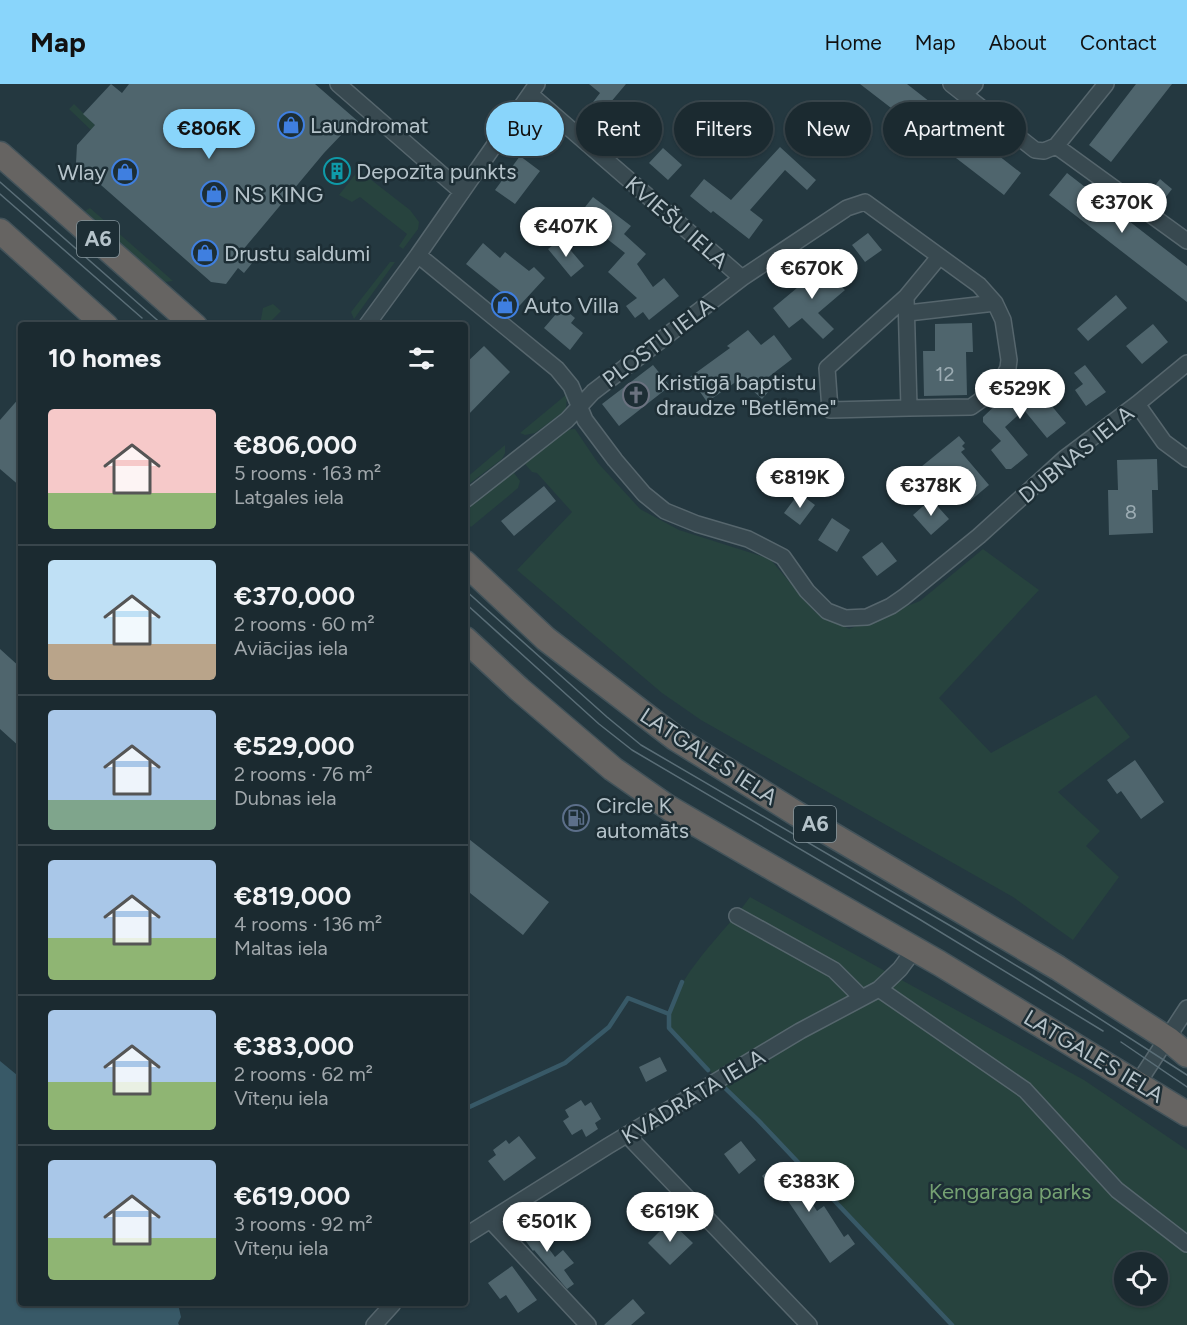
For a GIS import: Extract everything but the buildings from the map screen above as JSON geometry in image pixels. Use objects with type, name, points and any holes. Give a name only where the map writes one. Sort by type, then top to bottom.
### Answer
[{"type":"highway","name":"A6","points":[[0,154],[190,322]]},
{"type":"highway","name":"A6","points":[[0,231],[102,322]]},
{"type":"highway","name":"LATGALES IELA","points":[[468,566],[546,639],[675,738],[797,814],[1058,968],[1168,1039],[1187,1054]]},
{"type":"highway","name":"LATGALES IELA","points":[[468,642],[612,769],[669,808],[939,963],[1187,1114]]},
{"type":"street","points":[[338,84],[462,192]]},
{"type":"street","points":[[951,84],[970,89],[1035,150],[1044,151],[1056,146],[1106,84]]},
{"type":"street","points":[[369,322],[534,89]]},
{"type":"street","name":"KVIEŠU IELA","points":[[534,89],[742,278]]},
{"type":"street","points":[[1056,146],[1187,241]]},
{"type":"street","name":"PLOSTU IELA","points":[[468,498],[567,420],[593,392],[742,278],[847,208],[865,202],[939,256]]},
{"type":"street","points":[[418,255],[557,369],[571,386],[580,406]]},
{"type":"street","points":[[939,256],[979,285],[995,303],[1003,320],[1009,360],[1004,376],[985,397],[971,407],[830,411],[827,368],[906,297],[939,256]]},
{"type":"street","points":[[906,297],[909,408]]},
{"type":"street","points":[[908,313],[995,303]]},
{"type":"street","name":"DUBNAS IELA","points":[[580,406],[585,420],[615,460],[654,504],[678,517],[748,539],[783,558],[807,591],[827,611],[845,618],[867,617],[891,606],[979,536],[1065,458],[1187,363]]},
{"type":"street","points":[[1137,404],[1164,442],[1187,459]]},
{"type":"street","points":[[737,916],[834,970],[861,997]]},
{"type":"street","name":"KVADRĀTA IELA","points":[[468,1234],[800,1030],[879,989],[900,969],[914,950]]},
{"type":"street","points":[[879,989],[1025,1090],[1117,1190],[1187,1244]]},
{"type":"street","points":[[1138,1083],[1187,1008]]},
{"type":"street","points":[[628,1136],[809,1325]]},
{"type":"street","points":[[490,1220],[588,1325]]},
{"type":"street","points":[[375,1325],[391,1306]]},
{"type":"green space","points":[[74,104],[95,125],[91,130],[69,109]]},
{"type":"green space","points":[[357,172],[361,172],[410,210],[419,222],[418,229],[403,249],[399,246],[407,234],[360,197],[352,202],[339,195]]},
{"type":"green space","points":[[90,208],[173,281],[165,282],[85,211]]},
{"type":"green space","points":[[390,262],[395,262],[354,319],[351,312]]},
{"type":"green space","points":[[273,304],[281,311],[272,322],[261,322],[263,308]]},
{"type":"green space","points":[[567,394],[566,408],[562,413],[535,433],[525,435],[520,433]]},
{"type":"green space","points":[[575,429],[598,463],[640,509],[679,530],[770,559],[815,612],[849,629],[920,601],[983,549],[1039,590],[939,698],[991,753],[1096,695],[1130,737],[1058,792],[1100,831],[1086,846],[1119,877],[1073,940],[1013,897],[701,720],[662,693],[517,570],[572,512],[537,473],[532,472],[524,463],[563,430]]},
{"type":"green space","points":[[505,445],[502,459],[468,485],[468,476]]},
{"type":"green space","points":[[514,473],[520,481],[518,488],[471,527],[468,524],[468,507],[507,475]]},
{"type":"green space","name":"Ķengaraga parks","points":[[750,897],[1084,1080],[1187,1150],[1187,1325],[952,1325],[669,1028],[671,1010],[678,992],[699,959]]},
{"type":"water","points":[[0,1061],[18,1077],[18,1306],[178,1306],[181,1317],[179,1325],[0,1325]]},
{"type":"waterway","points":[[468,1108],[565,1063],[609,1027],[628,998],[669,1014],[682,982]]},
{"type":"waterway","points":[[669,1014],[669,1028],[708,1070]]},
{"type":"waterway","points":[[726,1089],[952,1325]]},
{"type":"tram line","points":[[0,182],[159,322]]},
{"type":"tram line","points":[[0,194],[142,318]]},
{"type":"tram line","points":[[468,593],[641,745],[961,932],[1187,1075]]},
{"type":"tram line","points":[[468,606],[599,724],[632,750],[919,919],[1103,1031]]},
{"type":"tram line","points":[[1121,1042],[1187,1087]]},
{"type":"place","name":"Laundromat","points":[[291,125]]},
{"type":"place","name":"Depozīta punkts","points":[[337,171]]},
{"type":"place","name":"Wlay","points":[[125,172]]},
{"type":"place","name":"NS KING","points":[[214,194]]},
{"type":"place","name":"Drustu saldumi","points":[[205,253]]},
{"type":"place","name":"Auto Villa","points":[[505,305]]},
{"type":"place","name":"Kristīgā baptistu draudze \"Betlēme\"","points":[[636,395]]},
{"type":"place","name":"Circle K automāts","points":[[576,818]]}]
